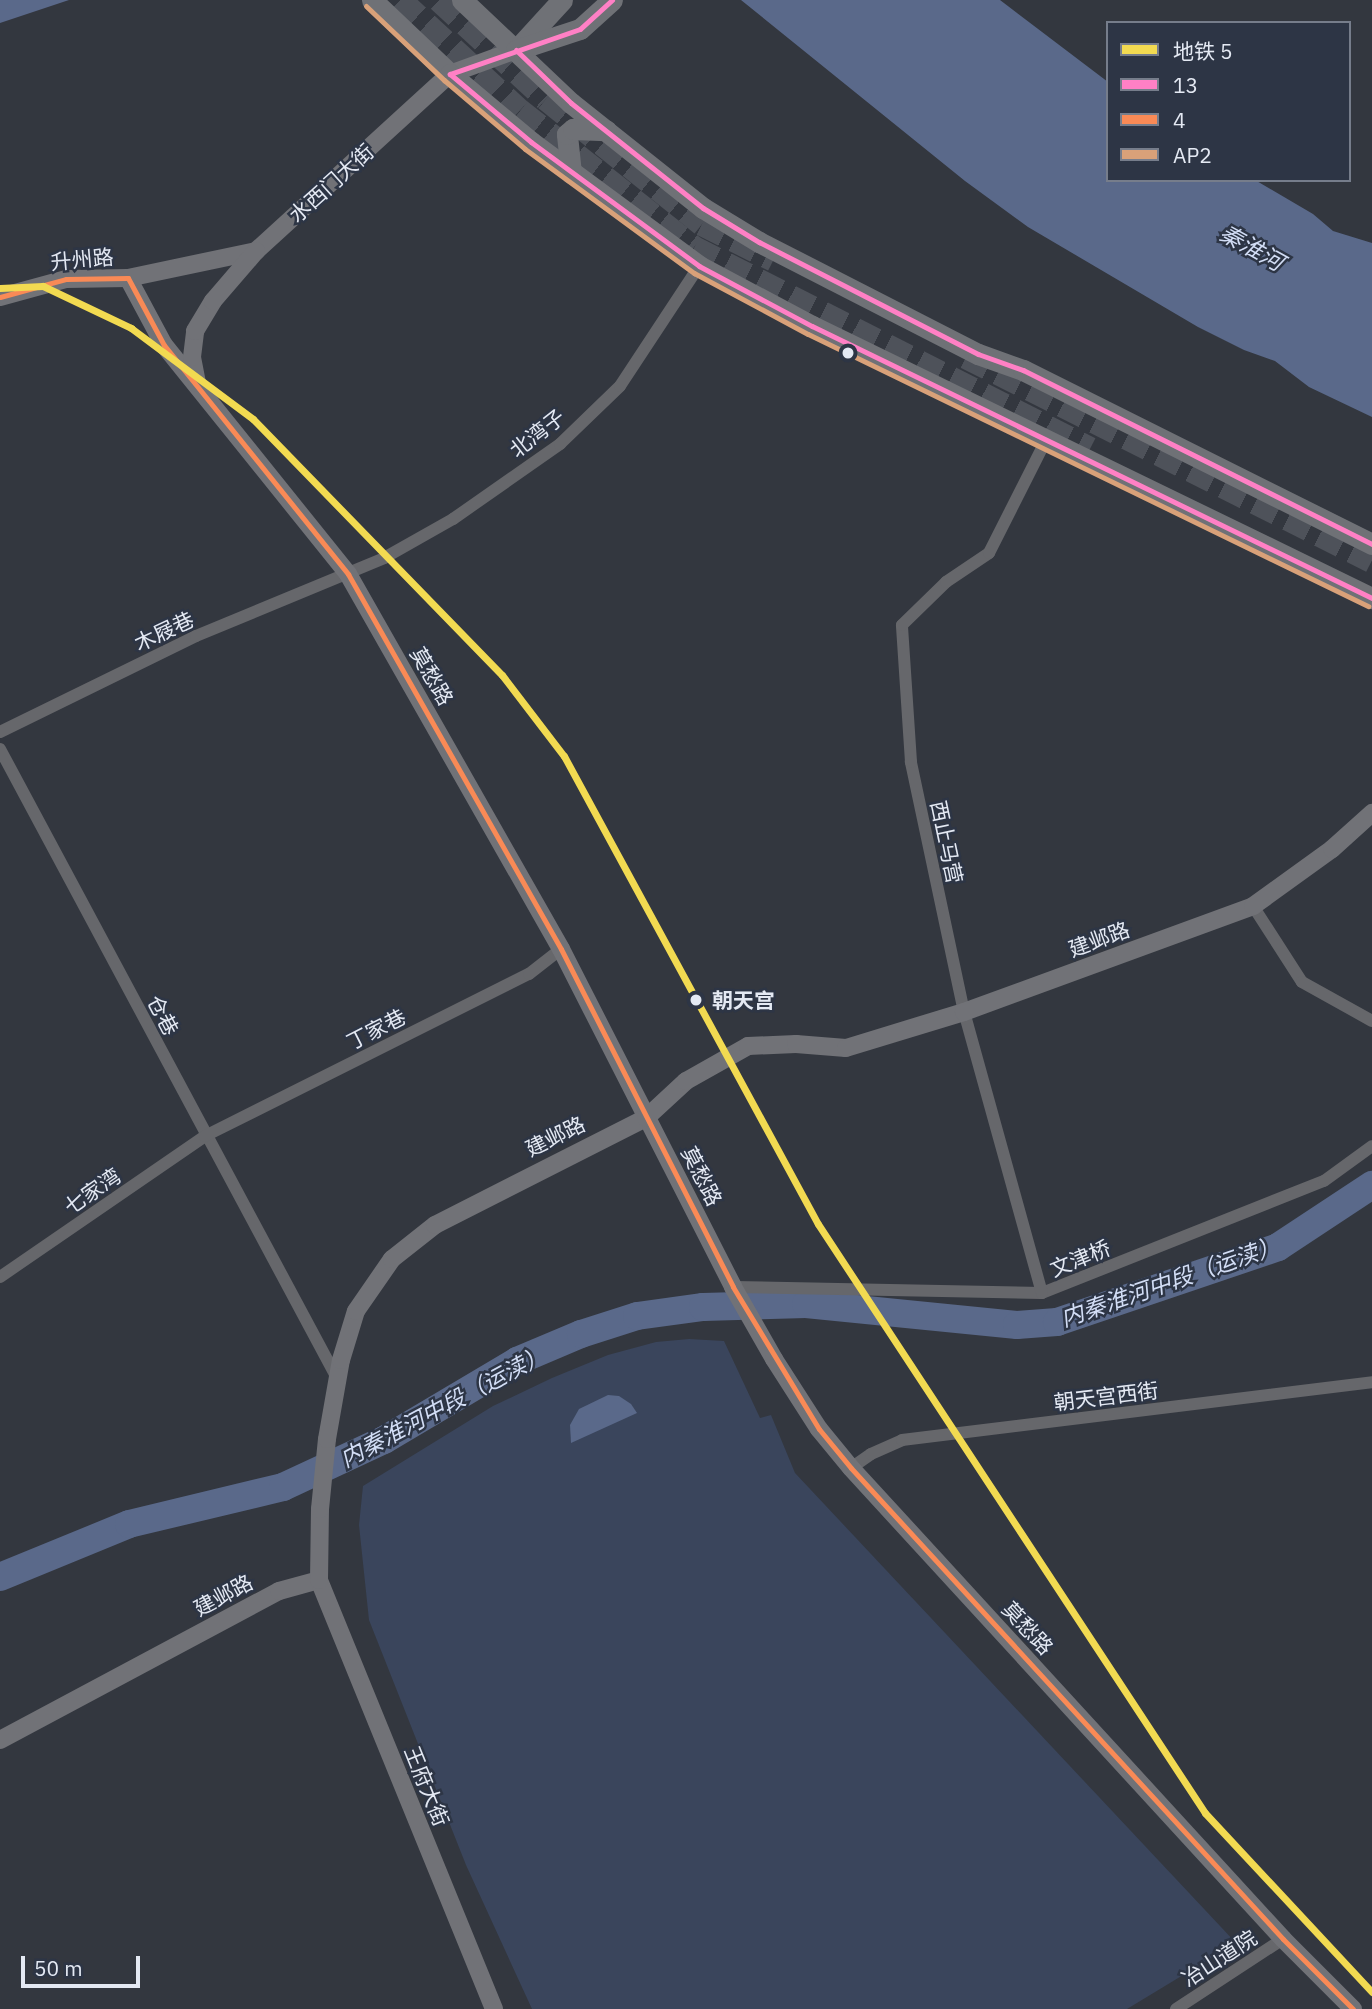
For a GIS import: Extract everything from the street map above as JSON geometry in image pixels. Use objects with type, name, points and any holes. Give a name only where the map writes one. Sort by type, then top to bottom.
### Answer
[{"type":"main road","points":[[372,0],[450,74],[571,173],[699,266],[812,326],[1372,598]]},
{"type":"main road","points":[[462,0],[571,103],[703,208],[760,242],[978,354],[1023,370],[1372,544]]},
{"type":"main road","points":[[516,50],[580,29],[612,0]]},
{"type":"main road","points":[[516,50],[559,3]]},
{"type":"main road","name":"水西门大街","points":[[198,387],[192,357],[195,331],[213,301],[256,251],[450,74],[516,50]]},
{"type":"main road","points":[[571,173],[567,134],[573,129],[606,130]]},
{"type":"main road","points":[[128,278],[256,251]]},
{"type":"main road","name":"升州路","points":[[0,297],[66,279],[128,278]]},
{"type":"main road","name":"莫愁路","points":[[128,278],[164,345],[348,575],[561,949],[733,1287],[774,1359],[820,1429],[851,1468],[1283,1939],[1353,2009]]},
{"type":"main road","name":"建邺路","points":[[0,1741],[279,1591],[318,1580],[320,1509],[327,1439],[337,1378],[356,1311],[392,1259],[435,1225],[646,1118],[686,1081],[748,1046],[796,1044],[846,1048],[964,1012],[1253,906],[1332,849],[1372,813]]},
{"type":"main road","name":"王府大街","points":[[318,1580],[494,2009]]},
{"type":"street","name":"北湾子","points":[[348,575],[453,519],[560,444],[620,386],[699,266]]},
{"type":"street","name":"西止马营","points":[[1042,1293],[964,1012],[911,762],[902,625],[946,582],[989,552],[1046,440]]},
{"type":"street","name":"木屐巷","points":[[0,732],[196,636],[348,575]]},
{"type":"street","name":"仓巷","points":[[0,749],[337,1378]]},
{"type":"street","points":[[1253,906],[1302,982],[1372,1021]]},
{"type":"street","name":"丁家巷","points":[[205,1136],[529,974],[561,949]]},
{"type":"street","name":"七家湾","points":[[0,1277],[205,1136]]},
{"type":"street","name":"文津桥","points":[[733,1287],[1042,1293],[1324,1181],[1372,1146]]},
{"type":"street","name":"朝天宫西街","points":[[851,1468],[871,1454],[902,1440],[1372,1382]]},
{"type":"street","name":"冶山道院","points":[[1176,2009],[1283,1939]]},
{"type":"shaded area","points":[[689,1339],[724,1341],[760,1418],[771,1415],[795,1473],[1236,1943],[1127,2009],[532,2009],[466,1865],[369,1620],[359,1525],[363,1486],[493,1406],[552,1378],[608,1355],[656,1342]]},
{"type":"water","points":[[0,0],[69,0],[0,23]]},
{"type":"water","name":"秦淮河","points":[[741,0],[1000,0],[1106,80],[1106,182],[1258,182],[1313,214],[1333,231],[1372,243],[1372,417],[1309,387],[1275,361],[1244,350],[1198,327],[1028,227],[965,181]]},
{"type":"water","points":[[608,1395],[619,1396],[631,1404],[637,1413],[571,1443],[570,1425],[579,1409]]},
{"type":"waterway","name":"内秦淮河中段（运渎）","points":[[0,1577],[129,1524],[283,1487],[384,1440],[517,1361],[581,1334],[637,1316],[703,1307],[806,1304],[1017,1325],[1057,1322],[1278,1247],[1372,1185]]},
{"type":"tunnel","points":[[400,0],[520,111],[694,248],[1090,449]]},
{"type":"tunnel","points":[[439,0],[546,99],[702,224],[774,260]]},
{"type":"tunnel","points":[[966,357],[1372,561]]},
{"type":"metro line","name":"5","points":[[0,288],[43,286],[131,328],[253,419],[502,675],[564,756],[818,1224],[1205,1813],[1372,1992]]},
{"type":"transit line","name":"13","points":[[612,0],[580,29],[450,74],[531,142],[699,266],[812,326],[1372,598]]},
{"type":"transit line","name":"AP2","points":[[366,6],[444,80],[525,149],[694,273],[808,334],[1368,606]]},
{"type":"transit line","name":"13","points":[[516,50],[571,103],[703,208],[759,242],[978,354],[1023,370],[1372,544]]},
{"type":"transit line","name":"4","points":[[0,297],[66,279],[128,278],[164,345],[348,574],[561,949],[733,1287],[819,1429],[851,1468],[1283,1939],[1353,2009]]},
{"type":"place","name":"朝天宫","points":[[696,1000]]}]
